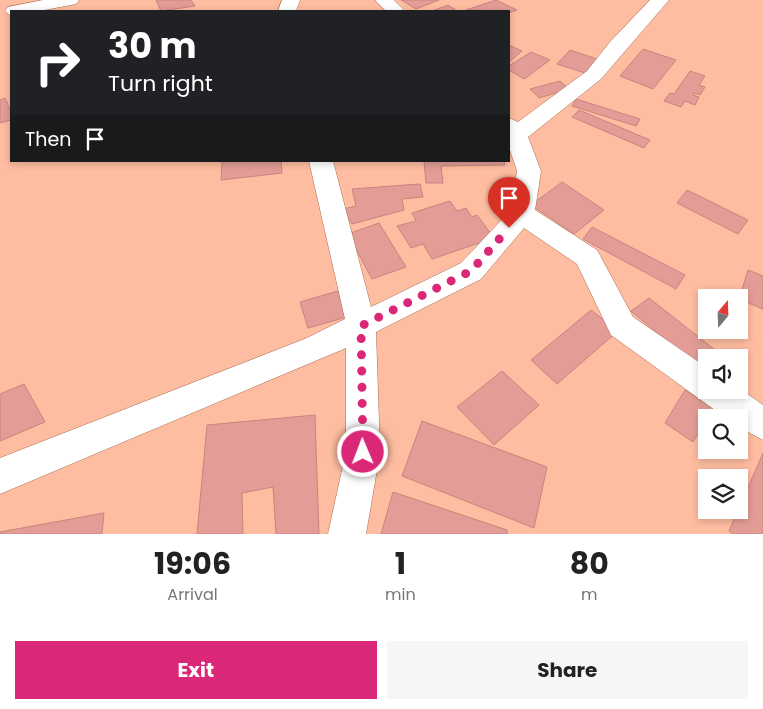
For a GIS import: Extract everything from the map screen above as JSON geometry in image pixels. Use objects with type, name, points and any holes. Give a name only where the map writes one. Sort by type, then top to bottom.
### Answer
[{"type":"street","points":[[22,10],[70,0]]},
{"type":"street","points":[[384,0],[395,10]]},
{"type":"street","points":[[0,476],[200,393],[318,347],[471,271],[522,214],[529,170],[512,130],[594,75],[617,46],[660,0]]},
{"type":"street","points":[[320,162],[361,326],[363,452],[347,534]]},
{"type":"street","points":[[522,214],[588,257],[622,326],[698,379]]},
{"type":"street","points":[[727,399],[763,424]]},
{"type":"building","points":[[156,0],[191,0],[195,6],[168,10],[161,10]]},
{"type":"building","points":[[401,0],[439,0],[416,9]]},
{"type":"building","points":[[496,0],[517,10],[510,13],[510,10],[466,10]]},
{"type":"building","points":[[448,5],[456,10],[435,10]]},
{"type":"building","points":[[510,45],[522,51],[510,61]]},
{"type":"building","points":[[643,49],[676,60],[653,89],[620,76]]},
{"type":"building","points":[[570,50],[597,59],[585,73],[557,64]]},
{"type":"building","points":[[531,52],[550,60],[524,79],[510,71],[510,65]]},
{"type":"building","points":[[690,71],[705,76],[699,85],[705,87],[700,95],[694,93],[693,95],[699,97],[695,105],[685,101],[681,107],[664,101],[670,93],[674,94]]},
{"type":"building","points":[[560,81],[569,89],[539,98],[530,89]]},
{"type":"building","points":[[5,98],[10,110],[10,120],[0,123],[0,100]]},
{"type":"building","points":[[576,99],[640,119],[636,126],[572,106]]},
{"type":"building","points":[[579,110],[650,140],[644,148],[572,117]]},
{"type":"building","points":[[222,162],[281,162],[282,173],[221,180]]},
{"type":"building","points":[[424,162],[504,162],[505,165],[441,166],[443,183],[426,183]]},
{"type":"building","points":[[562,182],[604,210],[574,234],[531,205]]},
{"type":"building","points":[[420,184],[423,197],[402,199],[404,210],[352,224],[343,209],[356,206],[352,189]]},
{"type":"building","points":[[687,190],[748,220],[738,234],[677,203]]},
{"type":"building","points":[[450,201],[457,211],[466,208],[472,217],[477,215],[494,238],[432,259],[423,244],[411,248],[397,226],[416,221],[412,213]]},
{"type":"building","points":[[379,223],[406,267],[372,279],[348,234]]},
{"type":"building","points":[[592,227],[685,275],[676,289],[583,239]]},
{"type":"building","points":[[748,270],[763,276],[763,309],[748,303],[748,289],[742,289]]},
{"type":"building","points":[[338,291],[347,317],[308,328],[300,302]]},
{"type":"building","points":[[649,298],[698,336],[698,339],[701,339],[714,349],[698,349],[698,363],[696,365],[631,311]]},
{"type":"building","points":[[591,310],[618,331],[557,384],[531,360]]},
{"type":"building","points":[[502,371],[539,405],[494,445],[457,407]]},
{"type":"building","points":[[24,384],[45,422],[0,441],[0,394]]},
{"type":"building","points":[[685,390],[713,409],[698,409],[698,434],[693,442],[665,423]]},
{"type":"building","points":[[315,415],[319,534],[276,534],[273,487],[242,493],[243,534],[197,534],[207,425]]},
{"type":"building","points":[[422,421],[547,467],[534,528],[402,476]]},
{"type":"building","points":[[763,453],[763,534],[733,534],[729,531],[734,519],[748,519],[748,487]]},
{"type":"building","points":[[393,492],[507,530],[507,534],[381,534]]},
{"type":"building","points":[[104,513],[102,534],[0,534],[0,532]]},
{"type":"route","points":[[363,452],[361,326],[471,271],[509,228]]}]
